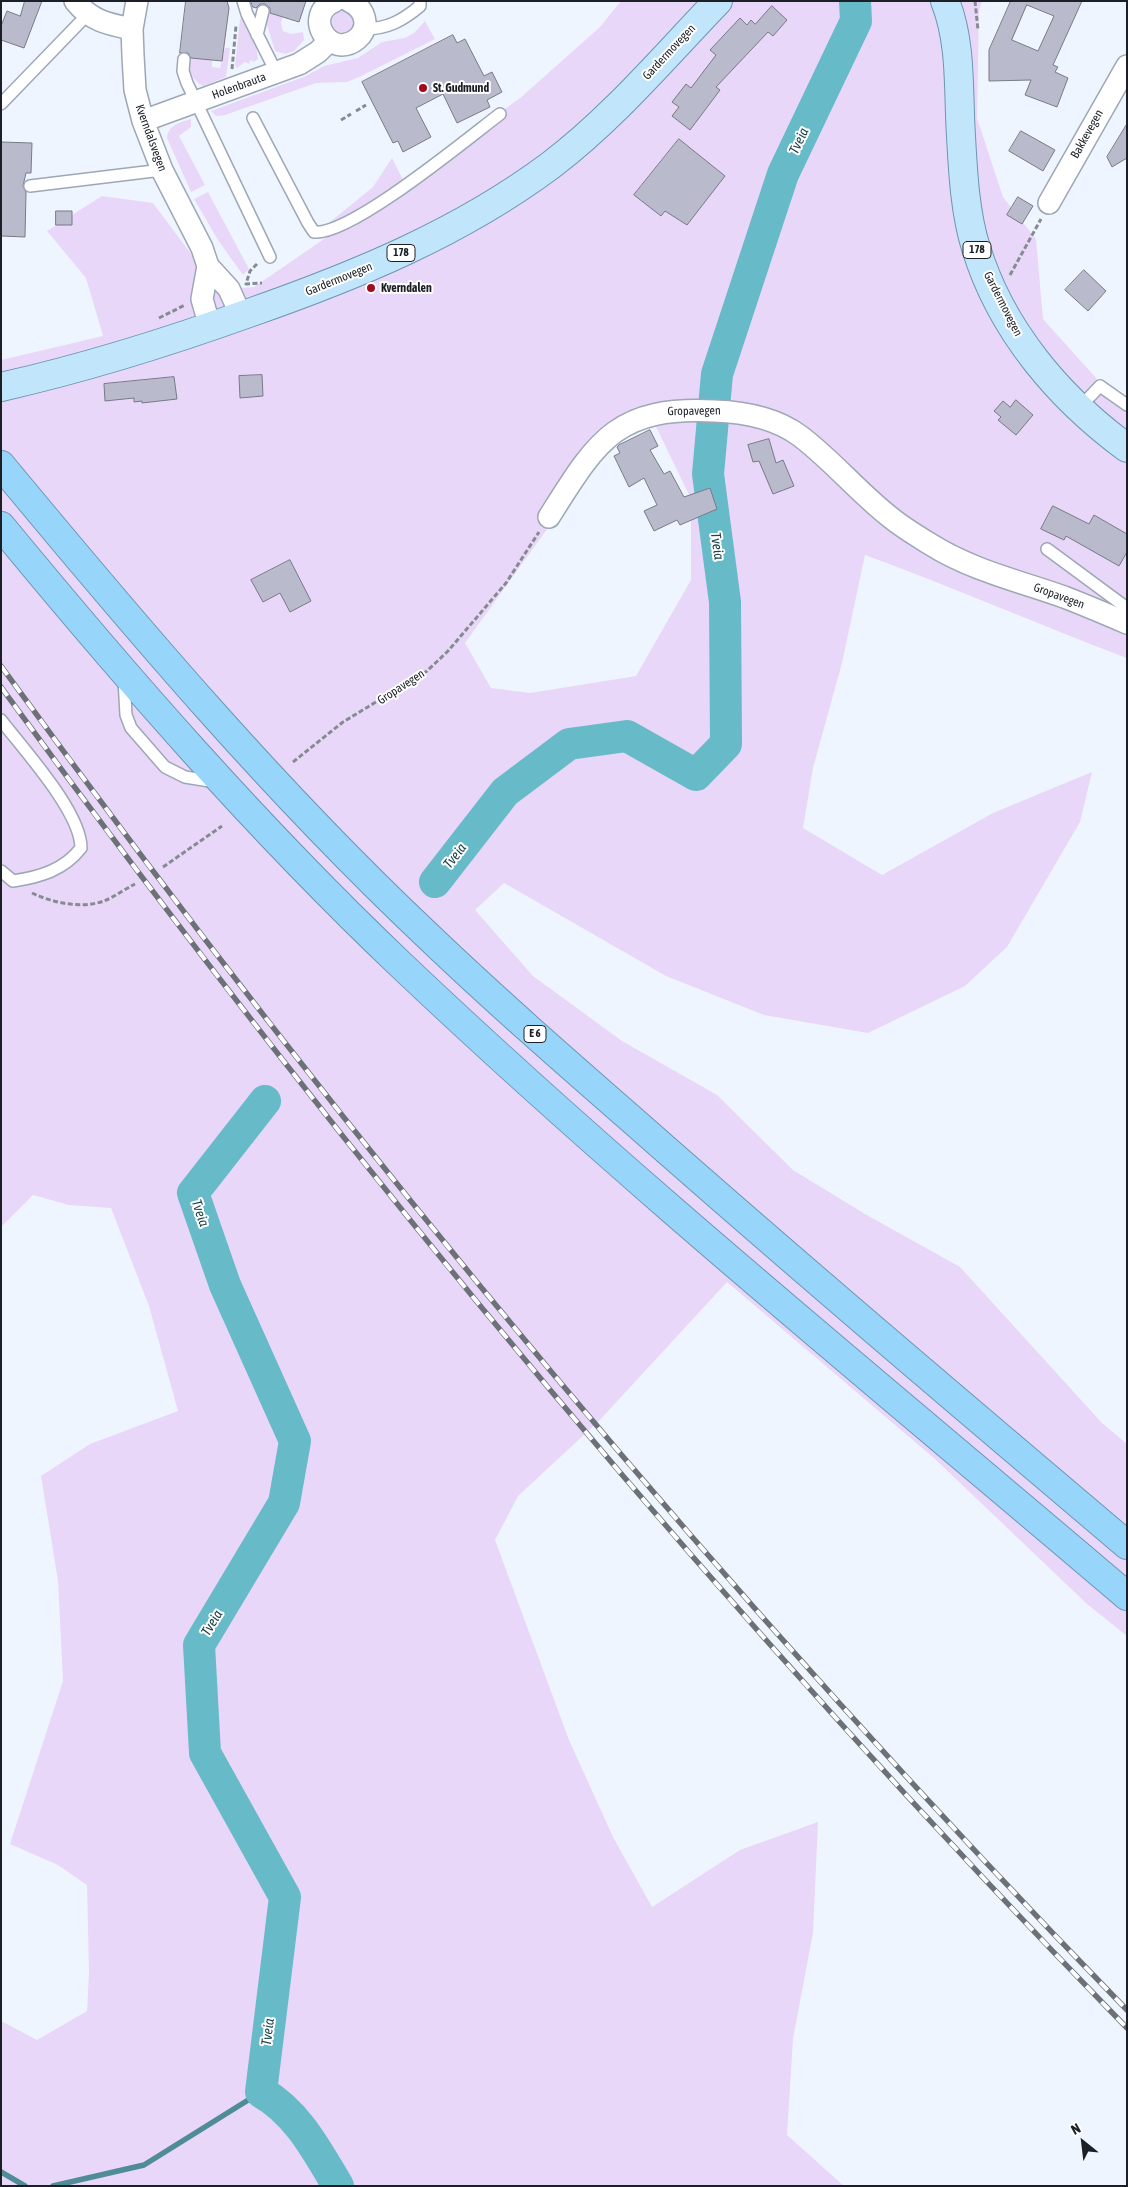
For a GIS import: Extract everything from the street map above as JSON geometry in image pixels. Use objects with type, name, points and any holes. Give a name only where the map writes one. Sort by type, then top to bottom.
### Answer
[{"type":"highway","name":"E 6","points":[[1,465],[113,601],[220,721],[323,831],[426,935],[769,1241],[1127,1545]]},
{"type":"highway","points":[[1,526],[123,672],[295,860],[364,929],[515,1071],[736,1265],[1127,1596]]},
{"type":"main road","name":"Gardermovegen","points":[[8,386],[210,327],[312,292],[390,259],[452,229],[508,195],[586,137],[718,1]]},
{"type":"main road","name":"Gardermovegen","points":[[945,1],[953,26],[957,54],[962,161],[969,219],[976,249],[992,290],[1009,322],[1031,355],[1079,408],[1127,448]]},
{"type":"street","name":"Kverndalsvegen","points":[[137,1],[132,30],[135,90],[143,121],[162,170],[202,248],[208,266],[229,288],[241,316]]},
{"type":"street","points":[[335,1],[326,6],[320,20],[324,36],[336,44],[349,44],[360,36],[364,29],[363,15],[360,8],[349,1]]},
{"type":"street","points":[[81,8],[97,21],[132,30]]},
{"type":"street","name":"Holenbrauta","points":[[143,121],[299,64],[318,52],[329,41]]},
{"type":"street","name":"Bakkevegen","points":[[1050,203],[1127,66]]},
{"type":"street","points":[[208,266],[202,299],[210,327]]},
{"type":"street","name":"Gropavegen","points":[[549,517],[580,469],[600,443],[617,430],[654,412],[711,410],[769,420],[793,432],[890,517],[932,546],[994,574],[1065,597],[1127,623]]},
{"type":"lane","points":[[243,1],[257,35],[276,72]]},
{"type":"lane","points":[[364,29],[379,29],[402,21],[420,6],[420,1]]},
{"type":"lane","points":[[4,97],[81,8]]},
{"type":"lane","points":[[257,35],[263,11]]},
{"type":"lane","points":[[184,58],[183,71],[196,101],[270,256]]},
{"type":"lane","points":[[253,118],[308,223],[314,232],[323,233],[358,216],[412,180],[500,114]]},
{"type":"lane","points":[[30,186],[162,170]]},
{"type":"lane","points":[[1079,408],[1100,386],[1127,405]]},
{"type":"lane","points":[[1047,549],[1127,608]]},
{"type":"lane","points":[[1,720],[70,810],[81,840],[81,848],[67,864],[34,878],[13,881],[1,871]]},
{"type":"path","points":[[975,1],[978,31]]},
{"type":"path","points":[[234,88],[232,70],[236,20]]},
{"type":"path","points":[[356,111],[366,105]]},
{"type":"path","points":[[341,120],[351,114]]},
{"type":"path","points":[[1006,268],[1009,277],[1050,203]]},
{"type":"path","points":[[264,283],[246,284],[250,271],[255,265],[270,256]]},
{"type":"path","points":[[156,319],[188,304]]},
{"type":"path","name":"Gropavegen","points":[[293,762],[343,722],[427,671],[448,651],[506,583],[549,517]]},
{"type":"path","points":[[163,867],[222,826]]},
{"type":"path","points":[[13,881],[43,898],[66,904],[103,901],[135,884]]},
{"type":"shaded area","points":[[621,1],[982,1],[979,12],[977,118],[1003,197],[1036,239],[1043,319],[1115,399],[1127,408],[1127,658],[865,555],[842,663],[813,768],[803,828],[882,875],[993,813],[1092,772],[1080,822],[1007,947],[965,986],[868,1033],[764,1015],[666,976],[504,883],[475,910],[533,976],[622,1041],[717,1095],[793,1170],[865,1214],[960,1267],[1102,1423],[1127,1444],[1127,1636],[1087,1604],[935,1459],[727,1282],[598,1422],[518,1496],[495,1540],[569,1740],[613,1837],[652,1907],[740,1850],[818,1822],[813,1933],[793,2039],[787,2135],[844,2186],[1,2186],[1,2021],[37,2040],[87,2011],[89,1973],[87,1885],[58,1865],[10,1844],[63,1681],[58,1581],[41,1476],[90,1444],[178,1411],[149,1306],[111,1208],[69,1205],[33,1195],[1,1227],[1,360],[103,336],[86,278],[47,231],[102,196],[153,203],[218,290],[254,287],[343,226],[394,187],[343,220],[331,225],[330,222],[373,187],[392,158],[403,180],[519,99],[600,27]],"holes":[[[648,410],[691,499],[691,580],[636,676],[530,693],[491,688],[465,643],[550,525],[608,434]]]},
{"type":"shaded area","points":[[267,9],[283,15],[281,24],[283,31],[291,34],[303,32],[304,40],[294,51],[285,54],[275,51],[267,25]]},
{"type":"shaded area","points":[[343,11],[351,14],[354,22],[351,30],[343,33],[335,30],[332,22],[335,14]]},
{"type":"shaded area","points":[[243,18],[256,45],[258,59],[254,62],[250,60],[249,64],[245,62],[237,68],[235,65],[240,19]]},
{"type":"shaded area","points":[[425,21],[435,39],[359,77],[347,82],[316,83],[225,115],[216,116],[211,111],[306,76],[324,66],[358,58],[382,42],[405,38],[414,33]]},
{"type":"shaded area","points":[[225,48],[230,48],[226,77],[203,86],[191,73],[187,56],[212,58],[212,67],[220,68]]},
{"type":"shaded area","points":[[191,119],[191,127],[179,136],[205,185],[191,192],[167,138],[172,127]]},
{"type":"shaded area","points":[[208,192],[249,269],[243,275],[218,240],[194,199]]},
{"type":"building","points":[[25,1],[42,1],[24,48],[1,40],[1,26],[7,11],[20,16]]},
{"type":"building","points":[[186,1],[227,1],[229,8],[222,61],[191,58],[188,53],[180,53]]},
{"type":"building","points":[[251,1],[306,1],[299,22],[270,13],[270,8],[265,4],[260,4],[256,8],[253,7]]},
{"type":"building","points":[[1011,1],[1082,1],[1053,65],[1058,67],[1055,72],[1068,78],[1057,107],[1025,95],[1031,80],[989,81],[989,50]],"holes":[[[1027,5],[1054,16],[1038,51],[1012,40]]]},
{"type":"building","points":[[772,6],[787,20],[773,36],[768,32],[716,87],[720,90],[690,130],[672,116],[679,107],[672,102],[686,84],[691,88],[716,55],[710,50],[740,18],[747,25],[751,20],[755,24]]},
{"type":"building","name":"St. Gudmund","points":[[453,35],[457,43],[465,39],[484,76],[492,72],[502,92],[487,100],[490,107],[457,123],[443,94],[416,108],[431,137],[403,152],[398,141],[393,143],[362,82]]},
{"type":"building","points":[[1127,124],[1127,158],[1112,167],[1107,157]]},
{"type":"building","points":[[1021,131],[1055,150],[1043,171],[1009,151]]},
{"type":"building","points":[[679,139],[725,176],[687,225],[665,211],[661,216],[634,195]]},
{"type":"building","points":[[1,142],[32,143],[31,173],[26,173],[23,186],[26,192],[25,237],[1,236]]},
{"type":"building","points":[[1018,197],[1033,206],[1022,224],[1007,215]]},
{"type":"building","points":[[56,211],[72,211],[72,225],[56,225]]},
{"type":"building","points":[[1084,270],[1106,291],[1088,311],[1065,290]]},
{"type":"building","points":[[262,375],[263,396],[240,398],[239,376]]},
{"type":"building","points":[[174,377],[177,399],[142,403],[142,401],[134,402],[134,398],[105,401],[104,384]]},
{"type":"building","points":[[1016,400],[1033,415],[1016,435],[998,420],[1001,417],[994,411],[1003,401],[1010,407]]},
{"type":"building","points":[[650,430],[658,446],[650,450],[664,474],[670,471],[684,497],[710,488],[717,509],[680,525],[677,520],[654,531],[644,511],[657,505],[644,478],[629,487],[614,456],[620,453],[617,447],[619,445]]},
{"type":"building","points":[[769,439],[776,463],[783,460],[794,486],[773,494],[759,461],[753,462],[748,445]]},
{"type":"building","points":[[1053,506],[1089,524],[1094,515],[1127,534],[1127,552],[1119,566],[1066,536],[1064,540],[1041,529]]},
{"type":"building","points":[[290,560],[311,601],[290,612],[280,593],[263,602],[251,580]]},
{"type":"waterway","name":"Tveia","points":[[435,882],[505,792],[569,744],[627,736],[696,775],[726,744],[725,602],[708,474],[717,374],[783,174],[856,21],[855,1]]},
{"type":"waterway","name":"Tveia","points":[[265,1101],[193,1193],[225,1285],[295,1441],[284,1503],[199,1645],[205,1753],[285,1897],[261,2092],[286,2111],[306,2134],[338,2186]]},
{"type":"waterway","points":[[53,2186],[144,2165],[261,2092]]},
{"type":"waterway","points":[[1,2172],[25,2186]]},
{"type":"railway","points":[[1,666],[131,842],[265,1017],[401,1189],[540,1358],[682,1525],[827,1690],[1127,2010]]},
{"type":"railway","points":[[1,687],[131,863],[265,1037],[401,1209],[540,1378],[827,1709],[976,1870],[1127,2028]]},
{"type":"place","name":"St. Gudmund","points":[[423,88]]},
{"type":"place","name":"Kverndalen","points":[[371,288]]}]
